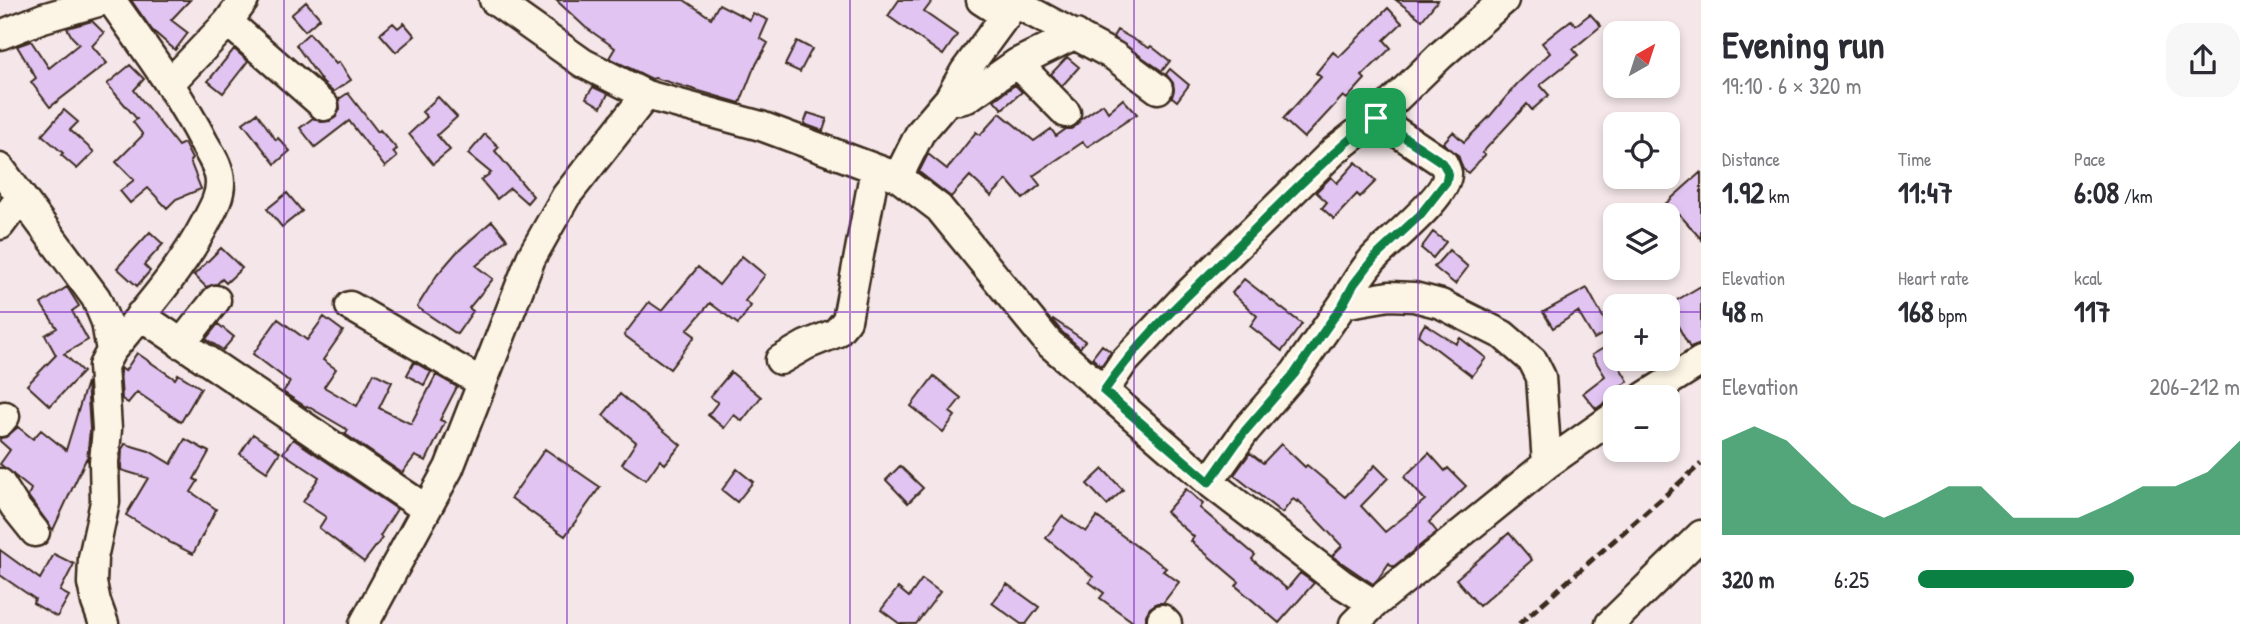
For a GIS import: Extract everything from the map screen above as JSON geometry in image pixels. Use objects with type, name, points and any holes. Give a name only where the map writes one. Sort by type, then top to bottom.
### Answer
[{"type":"street","points":[[0,35],[43,18],[105,0]]},
{"type":"street","points":[[104,624],[92,583],[93,558],[105,502],[107,429],[103,366],[111,351],[194,247],[218,200],[220,181],[216,166],[195,124],[170,83],[111,0]]},
{"type":"street","points":[[494,0],[583,63],[646,95],[761,126],[887,173],[939,208],[1049,343],[1209,482],[1342,584],[1374,604]]},
{"type":"street","points":[[981,0],[1013,6],[1076,34],[1114,56],[1158,89]]},
{"type":"street","points":[[1104,391],[1123,363],[1188,294],[1334,151],[1376,118],[1441,55],[1504,0]]},
{"type":"street","points":[[780,360],[806,345],[836,333],[847,320],[887,173],[949,99],[965,71],[1013,6]]},
{"type":"street","points":[[170,83],[236,11],[324,106]]},
{"type":"street","points":[[949,99],[967,98],[1017,63],[1076,34]]},
{"type":"street","points":[[1017,63],[1066,113]]},
{"type":"street","points":[[364,624],[449,468],[531,258],[566,196],[646,95]]},
{"type":"street","points":[[1209,482],[1245,431],[1295,373],[1374,258],[1420,215],[1446,182],[1448,172],[1443,163],[1376,118]]},
{"type":"street","points":[[0,168],[96,298],[106,322],[111,351]]},
{"type":"street","points":[[0,225],[21,197]]},
{"type":"street","points":[[1343,304],[1389,296],[1414,297],[1441,304],[1503,335],[1533,361],[1541,377],[1547,464]]},
{"type":"street","points":[[181,344],[216,300]]},
{"type":"street","points":[[350,306],[481,382]]},
{"type":"street","points":[[140,315],[426,509]]},
{"type":"street","points":[[1663,385],[1701,361]]},
{"type":"street","points":[[1354,624],[1374,604],[1547,464],[1603,424]]},
{"type":"street","points":[[0,483],[35,532]]},
{"type":"street","points":[[1610,624],[1701,535]]},
{"type":"building","points":[[131,0],[190,0],[171,20],[188,33],[175,50],[152,30]]},
{"type":"building","points":[[556,0],[684,0],[711,18],[719,4],[750,20],[753,13],[768,20],[760,38],[768,43],[753,70],[740,103],[652,79],[609,58],[615,48],[585,27]]},
{"type":"building","points":[[899,0],[933,0],[924,12],[957,35],[943,55],[888,16]]},
{"type":"building","points":[[1396,0],[1438,0],[1422,20]]},
{"type":"building","points":[[306,2],[320,18],[305,31],[291,15]]},
{"type":"building","points":[[1388,8],[1402,23],[1384,40],[1391,48],[1362,76],[1365,79],[1347,99],[1343,96],[1304,138],[1283,119],[1321,77],[1316,73],[1333,52],[1339,57]]},
{"type":"building","points":[[1590,14],[1601,26],[1573,49],[1578,55],[1540,85],[1549,95],[1532,110],[1527,104],[1482,153],[1485,155],[1468,173],[1463,169],[1458,155],[1443,143],[1453,132],[1464,142],[1517,84],[1550,53],[1542,43],[1571,20],[1576,25]]},
{"type":"building","points":[[92,21],[104,33],[92,46],[107,63],[50,107],[31,82],[36,78],[17,46],[31,41],[49,68],[79,44],[67,28]]},
{"type":"building","points":[[393,23],[398,28],[404,23],[415,36],[396,52],[380,34]]},
{"type":"building","points":[[1117,30],[1149,48],[1151,46],[1170,61],[1162,71],[1113,37]]},
{"type":"building","points":[[309,33],[336,64],[339,62],[351,80],[333,92],[323,83],[296,45]]},
{"type":"building","points":[[797,41],[812,49],[800,72],[785,65]]},
{"type":"building","points":[[234,49],[248,61],[223,93],[208,81]]},
{"type":"building","points":[[1067,57],[1079,67],[1062,86],[1051,74]]},
{"type":"building","points":[[130,65],[144,79],[134,90],[178,146],[184,143],[201,189],[176,199],[167,208],[148,188],[130,203],[120,191],[134,180],[116,162],[143,135],[133,122],[137,119],[107,84]]},
{"type":"building","points":[[1170,69],[1189,85],[1177,101],[1172,97],[1173,83],[1166,74]]},
{"type":"building","points":[[1015,85],[1022,92],[1002,109],[994,100]]},
{"type":"building","points":[[593,87],[608,94],[601,107],[586,98]]},
{"type":"building","points":[[348,93],[378,132],[380,130],[397,149],[393,152],[397,157],[385,167],[349,121],[315,147],[300,128],[313,118],[321,122],[336,117],[340,109],[339,99]]},
{"type":"building","points":[[438,97],[457,117],[437,135],[450,150],[433,164],[409,134],[427,117],[422,112]]},
{"type":"building","points":[[1123,99],[1137,114],[1087,147],[1083,142],[1033,176],[1040,185],[1023,199],[1007,180],[991,196],[970,176],[951,197],[919,172],[928,154],[947,169],[976,132],[980,135],[1000,113],[1034,141],[1051,129],[1056,136],[1066,129],[1071,129],[1103,104],[1108,112]]},
{"type":"building","points":[[64,110],[78,122],[70,130],[94,152],[77,169],[42,135]]},
{"type":"building","points":[[257,113],[276,140],[278,138],[290,151],[275,164],[243,123]]},
{"type":"building","points":[[808,113],[827,119],[823,131],[804,124]]},
{"type":"building","points":[[485,134],[499,147],[495,151],[533,196],[527,203],[510,188],[497,199],[481,180],[491,173],[468,154]]},
{"type":"building","points":[[1356,162],[1376,181],[1360,197],[1357,194],[1334,219],[1322,208],[1327,202],[1316,192],[1331,177],[1337,183]]},
{"type":"building","points":[[1701,172],[1701,239],[1680,215],[1680,203],[1666,203]]},
{"type":"building","points":[[287,193],[302,211],[282,227],[267,209]]},
{"type":"building","points":[[492,221],[507,239],[476,266],[493,279],[469,308],[473,311],[457,334],[417,307],[437,275],[456,253]]},
{"type":"building","points":[[150,232],[163,244],[144,265],[150,271],[137,286],[117,268]]},
{"type":"building","points":[[1433,232],[1446,242],[1433,258],[1421,248]]},
{"type":"building","points":[[221,248],[242,268],[226,283],[222,279],[217,284],[206,287],[194,275]]},
{"type":"building","points":[[1449,250],[1468,267],[1455,284],[1434,267]]},
{"type":"building","points":[[742,256],[765,275],[745,301],[751,306],[738,324],[710,303],[687,330],[695,336],[670,369],[624,335],[649,302],[662,311],[698,267],[719,285]]},
{"type":"building","points":[[1244,279],[1302,324],[1282,351],[1250,326],[1257,316],[1232,293]]},
{"type":"building","points":[[1701,286],[1701,344],[1690,348],[1680,330],[1680,298]]},
{"type":"building","points":[[67,287],[79,306],[72,311],[88,340],[64,354],[83,372],[50,406],[27,385],[56,355],[45,335],[57,328],[41,304]]},
{"type":"building","points":[[1587,288],[1603,317],[1603,334],[1594,339],[1578,312],[1553,328],[1543,312]]},
{"type":"building","points":[[324,317],[343,331],[323,360],[336,369],[324,387],[357,406],[374,373],[392,382],[379,408],[411,424],[436,375],[457,387],[440,420],[445,422],[426,461],[415,456],[402,473],[345,434],[348,430],[283,392],[290,382],[253,354],[278,319],[307,340]]},
{"type":"building","points":[[1053,319],[1085,341],[1080,348],[1061,331]]},
{"type":"building","points":[[218,324],[234,337],[223,350],[206,339]]},
{"type":"building","points":[[1425,324],[1456,344],[1460,338],[1486,358],[1472,376],[1418,335]]},
{"type":"building","points":[[1102,345],[1111,352],[1101,366],[1092,358]]},
{"type":"building","points":[[1603,348],[1603,371],[1622,371],[1628,381],[1622,385],[1603,385],[1603,404],[1596,409],[1583,393],[1605,376],[1592,355]]},
{"type":"building","points":[[137,353],[175,379],[178,374],[201,388],[181,422],[137,392],[128,403],[122,399],[120,370],[121,368],[125,371]]},
{"type":"building","points":[[414,362],[431,372],[424,385],[407,375]]},
{"type":"building","points":[[731,372],[761,397],[742,421],[734,415],[724,428],[708,415],[718,402],[710,397]]},
{"type":"building","points":[[934,376],[961,398],[950,412],[955,416],[943,432],[911,406]]},
{"type":"building","points":[[87,382],[90,429],[87,460],[53,530],[28,496],[31,489],[0,464],[10,450],[0,438],[6,437],[18,427],[33,439],[41,430],[66,450]]},
{"type":"building","points":[[620,394],[681,445],[665,464],[660,460],[646,480],[622,464],[636,442],[603,415]]},
{"type":"building","points":[[253,434],[280,452],[267,472],[240,454]]},
{"type":"building","points":[[185,439],[209,452],[194,479],[198,481],[191,492],[216,509],[193,554],[126,515],[148,478],[121,470],[122,449],[125,444],[149,451],[171,464]]},
{"type":"building","points":[[293,439],[397,509],[380,536],[382,538],[364,562],[319,528],[326,517],[303,502],[319,477],[283,453]]},
{"type":"building","points":[[1281,444],[1305,467],[1307,465],[1345,497],[1375,465],[1388,478],[1361,506],[1385,532],[1425,500],[1404,477],[1429,453],[1445,471],[1448,468],[1466,486],[1429,522],[1437,532],[1393,567],[1389,563],[1373,584],[1332,556],[1342,546],[1298,500],[1297,502],[1293,499],[1282,513],[1234,475],[1250,453],[1263,463]]},
{"type":"building","points":[[545,449],[600,487],[565,536],[511,498]]},
{"type":"building","points":[[900,466],[923,488],[908,503],[886,480]]},
{"type":"building","points":[[737,469],[753,482],[737,502],[722,490]]},
{"type":"building","points":[[1103,469],[1123,490],[1107,505],[1087,484]]},
{"type":"building","points":[[1186,489],[1203,504],[1200,508],[1255,555],[1252,559],[1287,589],[1300,573],[1314,583],[1279,623],[1236,586],[1239,582],[1191,541],[1194,537],[1166,512]]},
{"type":"building","points":[[1062,516],[1086,532],[1097,517],[1166,568],[1163,571],[1179,582],[1163,603],[1157,603],[1150,608],[1146,615],[1146,624],[1136,624],[1100,598],[1104,593],[1089,582],[1093,577],[1046,538]]},
{"type":"building","points":[[1509,533],[1532,560],[1479,606],[1456,579]]},
{"type":"building","points":[[0,550],[40,579],[54,554],[74,564],[60,591],[69,596],[57,617],[33,603],[35,599],[0,575]]},
{"type":"building","points":[[922,579],[940,592],[916,624],[900,624],[881,610],[898,588],[909,597]]},
{"type":"building","points":[[1007,584],[1039,607],[1026,624],[1021,624],[992,603]]},
{"type":"railway","points":[[1519,624],[1701,464]]},
{"type":"route","points":[[1376,118],[1443,163],[1448,172],[1446,182],[1420,215],[1374,258],[1295,373],[1245,431],[1209,482],[1104,391],[1123,363],[1188,294],[1334,151],[1376,118]]}]
